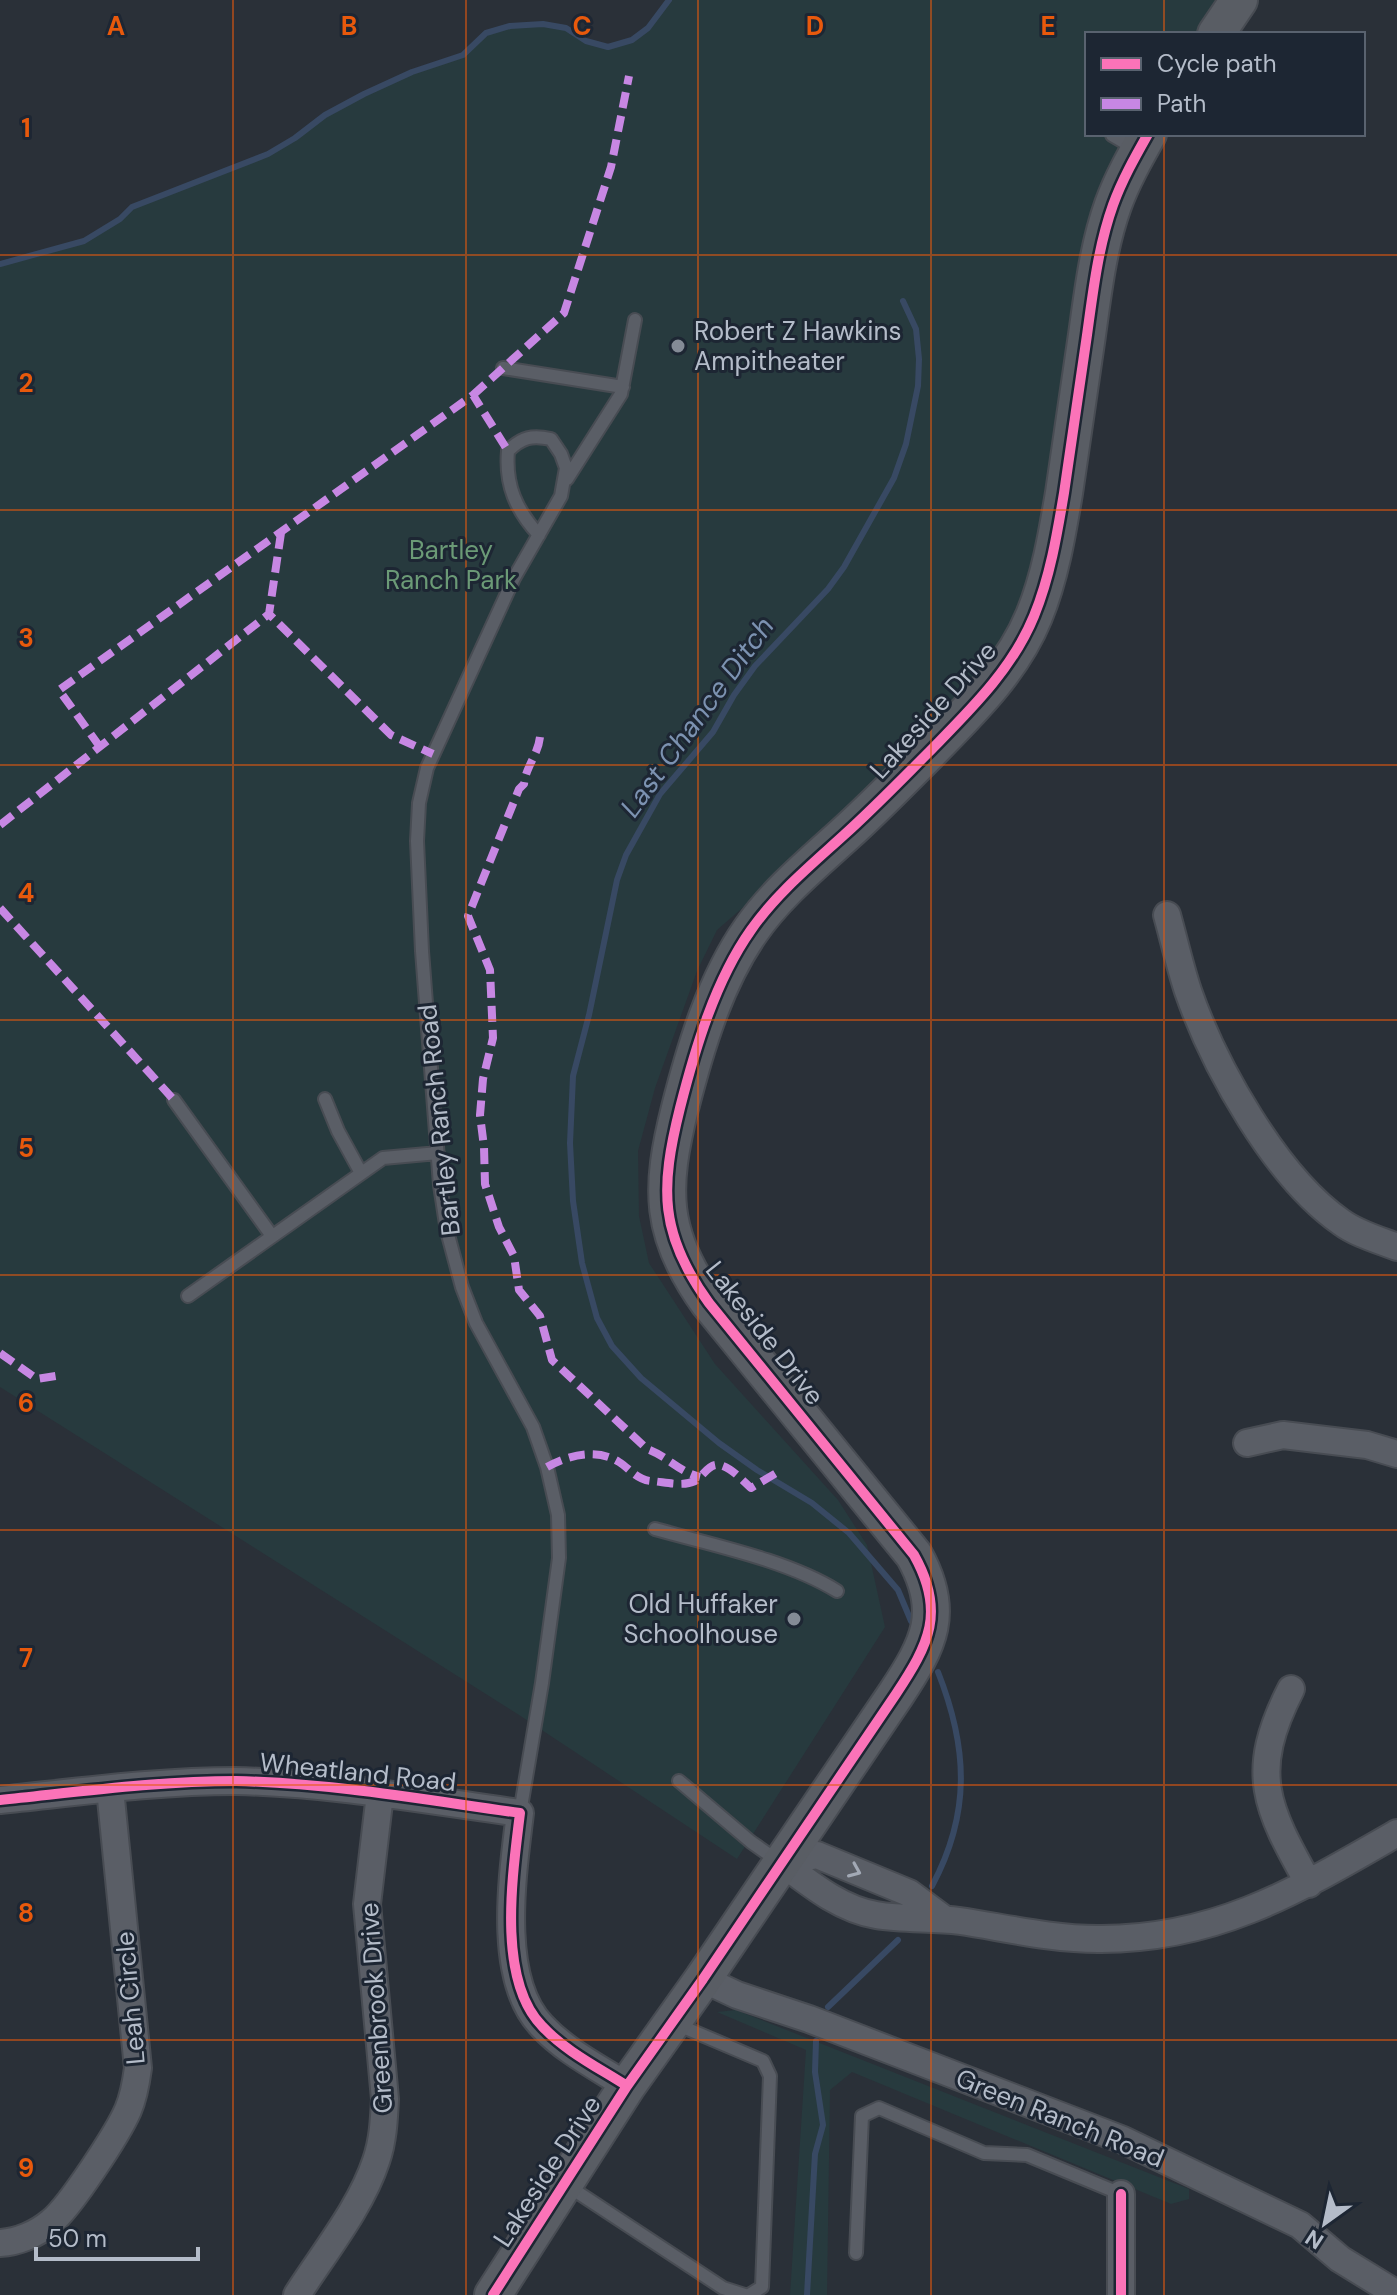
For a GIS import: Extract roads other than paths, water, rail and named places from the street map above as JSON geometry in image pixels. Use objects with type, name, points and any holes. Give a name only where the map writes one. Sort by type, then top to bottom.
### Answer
[{"type":"street","points":[[1217,32],[1239,0]]},
{"type":"street","name":"Lakeside Drive","points":[[493,2295],[627,2086],[913,1669],[930,1631],[932,1603],[914,1555],[692,1278],[676,1247],[669,1219],[670,1153],[682,1100],[710,1014],[749,932],[796,879],[876,805],[967,713],[1002,672],[1033,618],[1046,581],[1059,524],[1101,248],[1133,140]]},
{"type":"street","points":[[1167,915],[1188,992],[1216,1057],[1263,1137],[1310,1197],[1343,1224],[1397,1247]]},
{"type":"street","points":[[1247,1443],[1283,1435],[1367,1445],[1397,1454]]},
{"type":"street","points":[[1291,1689],[1271,1738],[1264,1770],[1270,1802],[1281,1833],[1309,1884]]},
{"type":"street","name":"Wheatland Road","points":[[0,1800],[167,1783],[236,1781],[301,1785],[520,1813]]},
{"type":"street","name":"Leah Circle","points":[[0,2243],[29,2236],[50,2224],[65,2209],[127,2114],[135,2093],[138,2068],[110,1789]]},
{"type":"street","name":"Greenbrook Drive","points":[[297,2295],[365,2189],[377,2160],[383,2130],[385,2099],[367,1904],[380,1794]]},
{"type":"street","name":"Bartley Ranch Road","points":[[520,1813],[511,1885],[512,1931],[517,1982],[526,2005],[540,2025],[558,2040],[627,2086]]},
{"type":"street","points":[[781,1862],[817,1855],[909,1893],[944,1919],[1050,1936],[1116,1938],[1192,1929],[1236,1917],[1309,1884],[1397,1833]]},
{"type":"street","name":"Green Ranch Road","points":[[703,1979],[737,1995],[809,2019],[1123,2140],[1300,2225],[1340,2259],[1397,2294]]},
{"type":"street","points":[[1121,2194],[1121,2295]]},
{"type":"lane","name":"Bartley Ranch Road","points":[[520,1813],[561,1543],[547,1467],[533,1427],[476,1323],[462,1287],[447,1231],[421,926],[417,841],[419,803],[427,768],[514,578],[561,496],[565,482],[621,394],[635,320]]},
{"type":"lane","points":[[503,368],[623,387]]},
{"type":"lane","points":[[539,535],[527,522],[510,492],[508,451],[526,437],[551,439],[566,468],[565,482]]},
{"type":"lane","points":[[325,1099],[361,1173]]},
{"type":"lane","points":[[174,1100],[272,1236]]},
{"type":"lane","points":[[188,1296],[383,1158],[438,1153]]},
{"type":"lane","points":[[655,1529],[748,1555],[821,1581],[837,1591]]},
{"type":"lane","points":[[679,1781],[751,1842],[781,1862]]},
{"type":"lane","points":[[564,2184],[723,2288],[747,2295],[762,2287],[770,2076],[763,2061],[673,2022]]},
{"type":"lane","points":[[856,2253],[862,2116],[879,2108],[984,2153],[1027,2155],[1121,2194]]},
{"type":"waterway","points":[[0,264],[84,241],[120,219],[132,207],[268,154],[325,115],[364,94],[412,72],[463,55],[486,33],[510,26],[543,24],[566,28],[586,41],[608,47],[632,40],[648,28],[669,0]]},
{"type":"waterway","name":"Last Chance Ditch","points":[[903,301],[916,329],[918,386],[906,444],[894,478],[844,567],[828,589],[755,666],[713,732],[660,794],[626,855],[617,880],[573,1076],[570,1143],[573,1201],[582,1263],[597,1318],[612,1346],[641,1378],[719,1443],[812,1503],[849,1533],[898,1590],[911,1621]]},
{"type":"waterway","name":"Last Chance Ditch","points":[[932,1886],[954,1832],[961,1780],[955,1727],[938,1672]]},
{"type":"waterway","name":"Last Chance Ditch","points":[[828,2007],[898,1940]]},
{"type":"waterway","name":"Last Chance Ditch","points":[[807,2295],[815,2154],[823,2125],[815,2072],[816,2041]]},
{"type":"place","name":"Robert Z Hawkins Ampitheater","points":[[678,346]]},
{"type":"place","name":"Old Huffaker Schoolhouse","points":[[794,1619]]},
{"type":"park label","name":"Bartley Ranch Park","points":[[451,565]]}]
